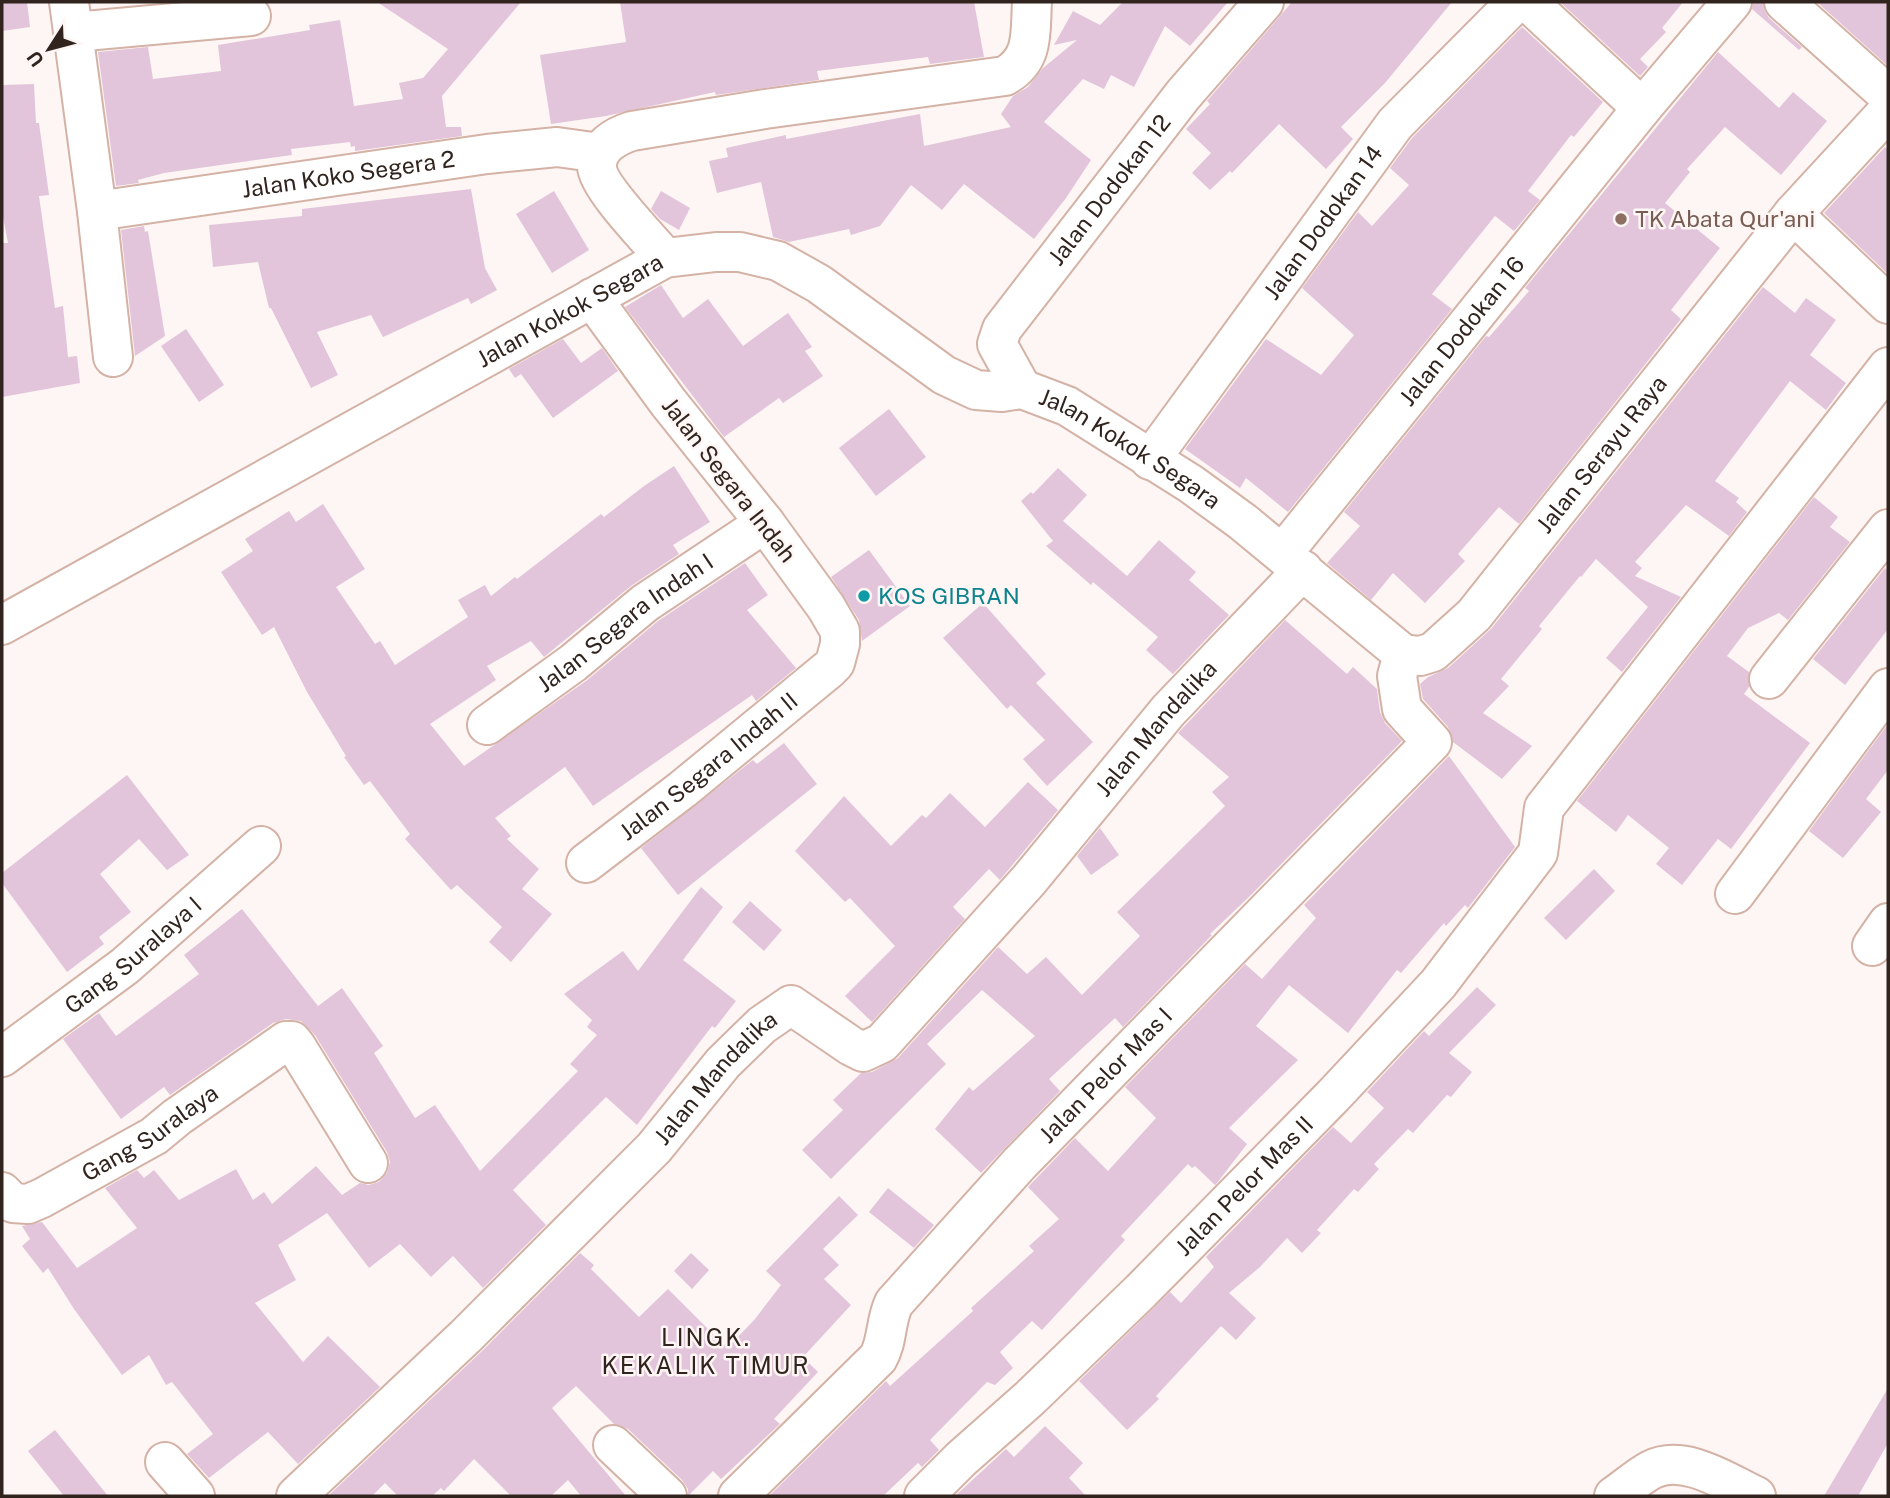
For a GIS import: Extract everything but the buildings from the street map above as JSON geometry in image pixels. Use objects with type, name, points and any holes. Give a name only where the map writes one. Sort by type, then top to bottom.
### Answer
[{"type":"street","name":"Jalan Koko Segera 2","points":[[97,211],[486,154],[557,147],[607,146],[632,131],[752,111],[1005,76],[1025,60],[1030,40],[1032,2]]},
{"type":"street","name":"Jalan Dodokan 12","points":[[1021,389],[997,344],[1002,329],[1183,95],[1264,2]]},
{"type":"street","name":"Jalan Dodokan 14","points":[[1150,460],[1395,124],[1516,2]]},
{"type":"street","points":[[1528,2],[1642,108]]},
{"type":"street","name":"Jalan Dodokan 16","points":[[1293,561],[1642,108],[1732,2]]},
{"type":"street","points":[[1784,2],[1888,95]]},
{"type":"street","points":[[113,357],[71,17],[251,16]]},
{"type":"street","name":"Jalan Serayu Raya","points":[[1403,654],[1420,656],[1433,652],[1474,615],[1793,214],[1888,111]]},
{"type":"street","points":[[607,146],[597,169],[608,190],[666,258]]},
{"type":"street","points":[[1793,214],[1888,304]]},
{"type":"street","name":"Jalan Kokok Segara","points":[[2,625],[666,258],[716,252],[740,252],[778,261],[819,284],[944,375],[976,390],[1002,392],[1021,389],[1067,406],[1191,484],[1293,561]]},
{"type":"street","name":"Jalan Segara Indah","points":[[592,298],[668,402],[765,523],[827,607],[839,631],[839,654],[829,669]]},
{"type":"street","name":"Jalan Pelor Mas II","points":[[925,1496],[961,1459],[1030,1398],[1131,1301],[1333,1096],[1438,984],[1538,853],[1544,808],[1888,367]]},
{"type":"street","name":"Jalan Segara Indah I","points":[[487,725],[573,663],[645,603],[765,523]]},
{"type":"street","points":[[1769,679],[1888,529]]},
{"type":"street","points":[[1293,561],[1403,654]]},
{"type":"street","name":"Jalan Mandalika","points":[[296,1496],[466,1336],[654,1148],[723,1063],[762,1025],[791,1005],[863,1052],[882,1043],[1029,880],[1293,561]]},
{"type":"street","name":"Jalan Pelor Mas I","points":[[738,1496],[878,1358],[884,1348],[887,1320],[894,1303],[1020,1163],[1432,742],[1402,709],[1397,676],[1403,654]]},
{"type":"street","name":"Jalan Segara Indah II","points":[[586,863],[683,789],[829,669]]},
{"type":"street","points":[[1735,894],[1888,688]]},
{"type":"street","name":"Gang Suralaya I","points":[[2,1057],[125,966],[261,846]]},
{"type":"street","name":"Gang Suralaya","points":[[2,1192],[13,1203],[28,1203],[42,1198],[154,1136],[286,1041],[292,1041],[368,1164]]},
{"type":"street","points":[[613,1445],[667,1496]]},
{"type":"street","points":[[165,1462],[195,1496]]},
{"type":"street","points":[[1614,1496],[1652,1470],[1676,1465],[1702,1471],[1756,1496]]},
{"type":"place","name":"TK Abata Qur'ani","points":[[1621,219]]},
{"type":"place","name":"KOS GIBRAN","points":[[864,596]]},
{"type":"district","name":"LINGK. KEKALIK TIMUR","points":[[706,1352]]}]
